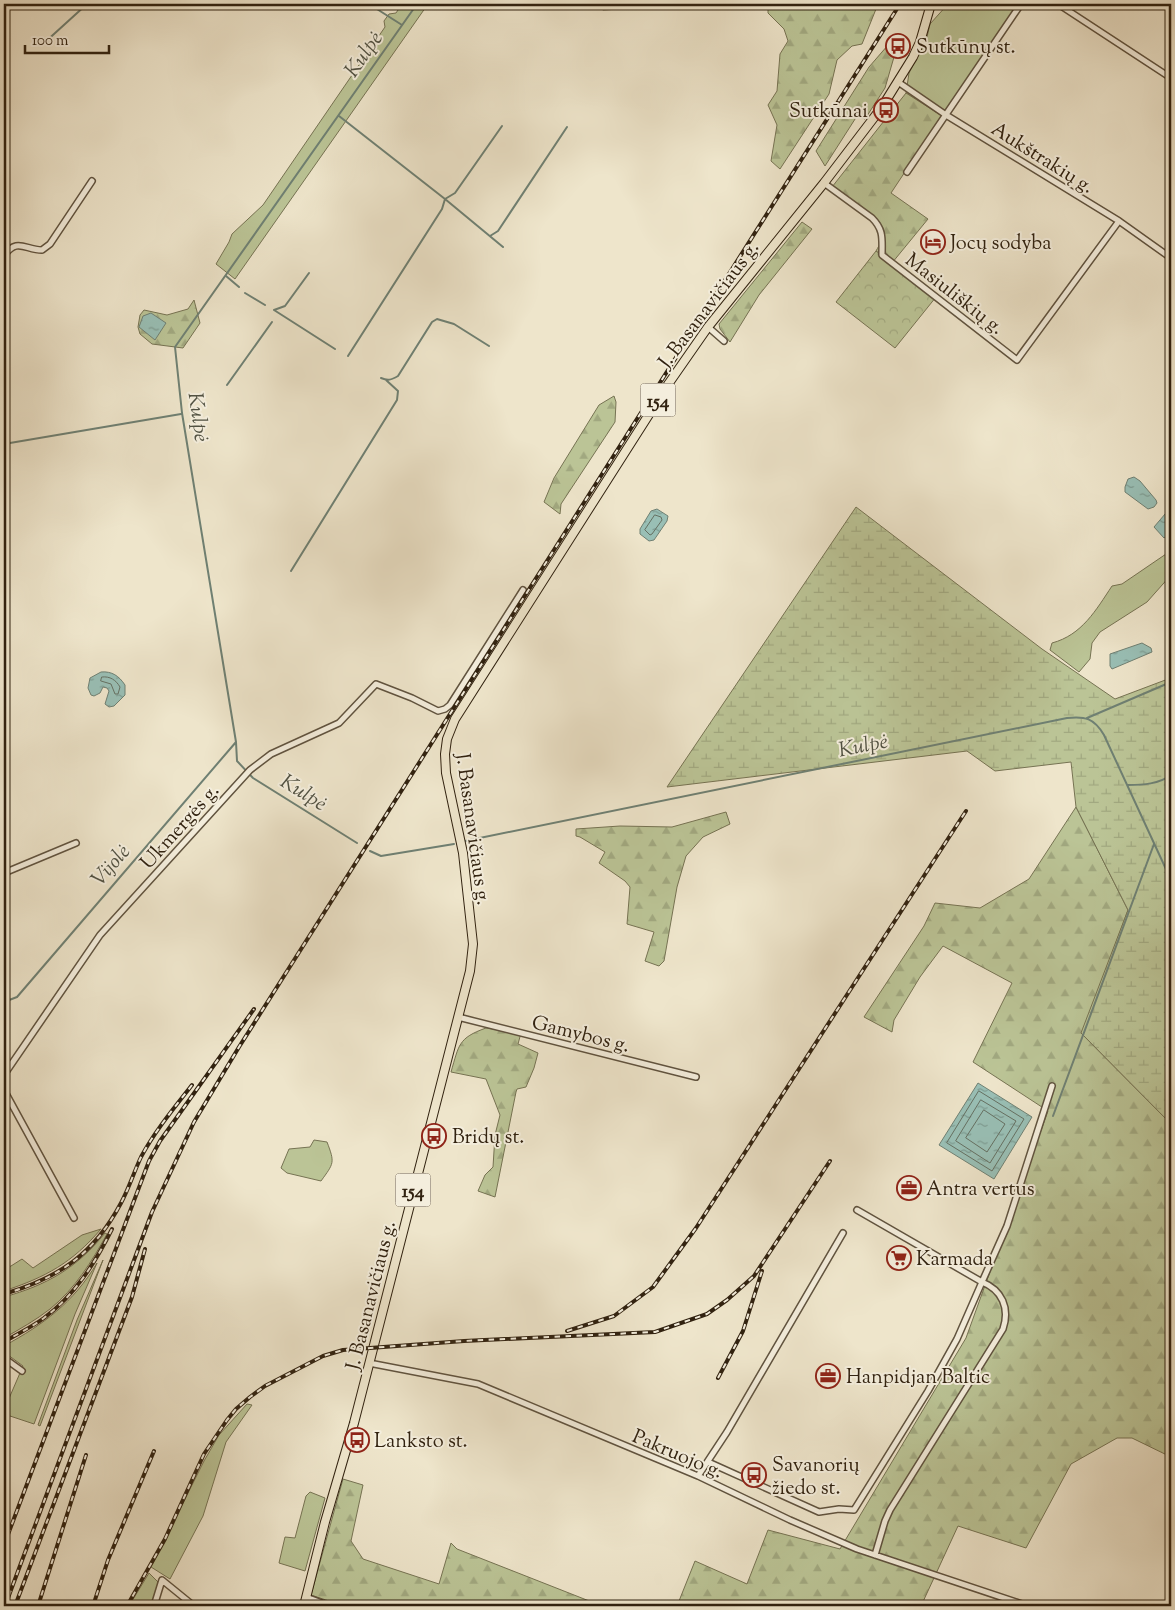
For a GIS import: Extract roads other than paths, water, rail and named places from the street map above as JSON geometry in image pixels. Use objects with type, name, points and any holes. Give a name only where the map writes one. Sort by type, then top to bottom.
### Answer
[{"type":"main road","name":"J. Basanavičiaus g.","points":[[304,1606],[470,971],[473,944],[463,853],[446,773],[445,754],[447,739],[455,719],[669,383],[708,327],[824,183],[882,107],[920,42],[931,4]]},
{"type":"street","points":[[907,172],[1021,4]]},
{"type":"street","points":[[1058,4],[1171,78]]},
{"type":"street","name":"Aukštrakių g.","points":[[898,82],[946,115],[1119,222],[1171,258]]},
{"type":"street","points":[[4,256],[14,246],[20,244],[33,250],[42,250],[50,244],[92,181]]},
{"type":"street","name":"Masiuliškių g.","points":[[824,183],[878,224],[882,232],[882,255],[1017,360],[1119,222]]},
{"type":"street","points":[[708,327],[724,341]]},
{"type":"street","name":"Ukmergės g.","points":[[4,1075],[100,935],[167,863],[244,775],[271,754],[339,723],[376,684],[412,698],[438,711],[445,709],[450,705],[523,590]]},
{"type":"street","points":[[4,873],[76,843]]},
{"type":"street","name":"Gamybos g.","points":[[458,1017],[696,1077]]},
{"type":"street","points":[[708,1462],[819,1512],[839,1509],[854,1510],[928,1391],[957,1339],[1007,1226],[1052,1086]]},
{"type":"street","points":[[4,1090],[74,1218]]},
{"type":"street","points":[[857,1210],[989,1285],[1002,1298],[1006,1315],[1003,1329],[890,1510],[884,1521],[875,1555]]},
{"type":"street","points":[[698,1476],[844,1233]]},
{"type":"street","points":[[4,1358],[22,1371]]},
{"type":"street","name":"Pakruojo g.","points":[[369,1363],[478,1384],[698,1476],[806,1528],[875,1555],[1028,1606]]},
{"type":"street","points":[[154,1606],[162,1580],[194,1606]]},
{"type":"street","points":[[306,1597],[330,1606]]},
{"type":"water","points":[[151,313],[166,323],[155,340],[139,327],[143,316]]},
{"type":"water","points":[[1134,477],[1140,481],[1156,500],[1157,503],[1154,507],[1148,509],[1125,492],[1128,479]]},
{"type":"water","points":[[1171,507],[1171,532],[1164,538],[1154,527]]},
{"type":"water","points":[[657,509],[668,516],[667,521],[654,540],[649,541],[640,534],[640,529],[651,511]]},
{"type":"water","points":[[1142,643],[1151,648],[1152,652],[1112,669],[1110,666],[1110,654]]},
{"type":"water","points":[[101,672],[109,672],[115,675],[125,685],[125,695],[114,706],[109,707],[105,704],[109,691],[107,688],[103,687],[100,693],[94,696],[91,695],[88,688],[90,678]]},
{"type":"water","points":[[978,1083],[1032,1117],[994,1179],[939,1145]]},
{"type":"waterway","points":[[43,44],[87,4]]},
{"type":"waterway","points":[[369,4],[402,25]]},
{"type":"waterway","name":"Kulpė","points":[[357,843],[253,778],[237,761],[236,742],[182,413],[175,347],[417,4]]},
{"type":"waterway","points":[[339,116],[503,247]]},
{"type":"waterway","points":[[348,356],[442,209],[445,199],[455,193],[502,126]]},
{"type":"waterway","points":[[490,236],[498,231],[567,127]]},
{"type":"waterway","points":[[274,310],[285,306],[309,273]]},
{"type":"waterway","points":[[226,276],[239,287]]},
{"type":"waterway","points":[[245,293],[265,305]]},
{"type":"waterway","points":[[274,310],[335,349]]},
{"type":"waterway","points":[[381,378],[390,380],[398,376],[432,322],[437,319],[454,324],[489,346]]},
{"type":"waterway","points":[[227,385],[272,322]]},
{"type":"waterway","points":[[291,571],[397,400],[398,391],[386,380]]},
{"type":"waterway","points":[[4,444],[181,414]]},
{"type":"waterway","points":[[1087,718],[1171,682]]},
{"type":"waterway","name":"Kulpė","points":[[465,841],[1079,717],[1093,722],[1104,735],[1171,880]]},
{"type":"waterway","name":"Vijolė","points":[[4,1002],[17,997],[236,742]]},
{"type":"waterway","points":[[1128,785],[1156,782],[1171,775]]},
{"type":"waterway","name":"Kulpė","points":[[370,851],[381,856],[454,844]]},
{"type":"waterway","points":[[1053,1116],[1154,844]]},
{"type":"railway","points":[[5,1606],[152,1212],[194,1122],[239,1047],[900,4]]},
{"type":"railway","points":[[567,1331],[614,1316],[653,1287],[696,1228],[966,811]]},
{"type":"railway","points":[[4,1545],[149,1161],[160,1141],[254,1009]]},
{"type":"railway","points":[[4,1294],[24,1288],[58,1272],[87,1250],[110,1221],[121,1203],[146,1147],[192,1085]]},
{"type":"railway","points":[[127,1606],[165,1539],[204,1454],[236,1409],[265,1386],[323,1356],[343,1350],[464,1341],[655,1332],[707,1314],[727,1300],[754,1276],[830,1161]]},
{"type":"railway","points":[[4,1342],[39,1321],[55,1309],[75,1289],[99,1254],[112,1229]]},
{"type":"railway","points":[[15,1606],[132,1297],[145,1249]]},
{"type":"railway","points":[[718,1378],[743,1331],[762,1271]]},
{"type":"railway","points":[[93,1606],[108,1560],[154,1451]]},
{"type":"railway","points":[[38,1606],[86,1455]]},
{"type":"place","name":"Sutkūnų st.","points":[[898,46]]},
{"type":"place","name":"Sutkūnai","points":[[886,110]]},
{"type":"place","name":"Jocų sodyba","points":[[933,242]]},
{"type":"place","name":"Bridų st.","points":[[434,1136]]},
{"type":"place","name":"Antra vertus","points":[[909,1188]]},
{"type":"place","name":"Karmada","points":[[899,1258]]},
{"type":"place","name":"Hanpidjan Baltic","points":[[828,1376]]},
{"type":"place","name":"Lanksto st.","points":[[357,1440]]},
{"type":"place","name":"Savanorių žiedo st.","points":[[754,1475]]}]
